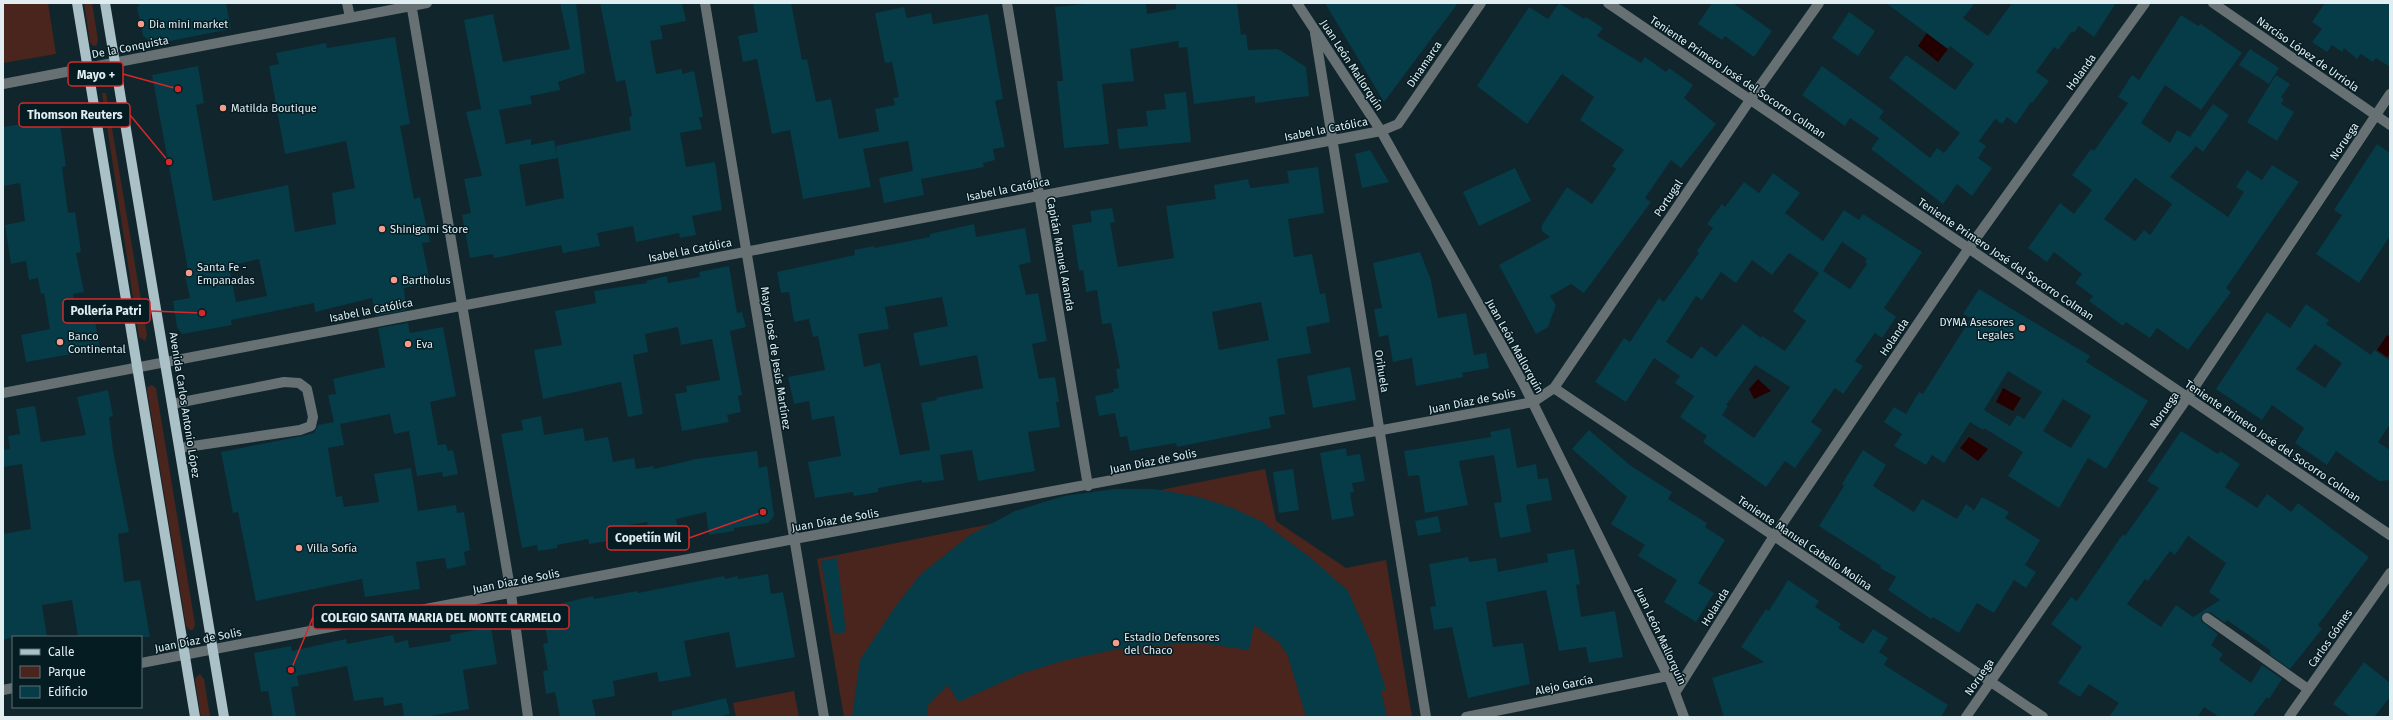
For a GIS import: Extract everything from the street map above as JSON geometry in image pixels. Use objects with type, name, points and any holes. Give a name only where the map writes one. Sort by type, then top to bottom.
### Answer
[{"type":"main road","points":[[77,3],[195,717]]},
{"type":"main road","name":"Avenida Carlos Antonio López","points":[[105,3],[224,717]]},
{"type":"street","points":[[347,3],[350,17]]},
{"type":"street","name":"De la Conquista","points":[[3,84],[411,4],[427,3]]},
{"type":"street","name":"Mayor José de Jesús Martínez","points":[[705,3],[824,717]]},
{"type":"street","name":"Capitán Manuel Aranda","points":[[1007,3],[1088,486]]},
{"type":"street","name":"Juan León Mallorquín","points":[[1297,3],[1381,131],[1533,402],[1668,676],[1684,717]]},
{"type":"street","name":"Dinamarca","points":[[1381,131],[1398,124],[1481,3]]},
{"type":"street","name":"Teniente Primero José del Socorro Colman","points":[[1608,3],[2390,535]]},
{"type":"street","name":"Portugal","points":[[1533,402],[1554,388],[1750,100],[1819,3]]},
{"type":"street","name":"Holanda","points":[[1675,693],[1774,536],[1968,248],[2145,3]]},
{"type":"street","name":"Narciso López de Urriola","points":[[2213,3],[2390,125]]},
{"type":"street","points":[[411,4],[511,594],[528,717]]},
{"type":"street","name":"Orihuela","points":[[1314,29],[1426,717]]},
{"type":"street","name":"Noruega","points":[[1966,717],[2188,397],[2390,94]]},
{"type":"street","name":"Isabel la Católica","points":[[3,393],[138,366],[1381,131]]},
{"type":"street","points":[[172,404],[284,382],[299,383],[307,389],[313,417],[311,426],[300,430],[180,448]]},
{"type":"street","name":"Teniente Manuel Cabello Molina","points":[[1554,388],[2043,717]]},
{"type":"street","name":"Juan Díaz de Solis","points":[[142,664],[794,539],[1088,486],[1533,402]]},
{"type":"street","name":"Carlos Gómes","points":[[2289,717],[2390,573]]},
{"type":"street","points":[[2207,618],[2308,689]]},
{"type":"street","name":"Alejo García","points":[[1466,717],[1668,676]]},
{"type":"green space","points":[[3,3],[48,3],[56,54],[3,63]]},
{"type":"green space","points":[[84,3],[92,3],[98,40],[96,46],[92,45],[90,42]]},
{"type":"green space","points":[[102,93],[106,93],[147,335],[145,341],[139,337]]},
{"type":"green space","points":[[152,385],[156,388],[195,624],[193,630],[190,630],[186,626],[147,390],[147,387]]},
{"type":"green space","name":"Estadio Defensores del Chaco","points":[[1265,469],[1276,521],[1346,568],[1386,560],[1412,717],[844,717],[817,559]]},
{"type":"green space","points":[[200,674],[204,679],[210,717],[201,717],[195,680]]},
{"type":"green space","points":[[794,691],[799,717],[736,717],[733,703]]},
{"type":"shaded area","points":[[1927,33],[1948,49],[1938,62],[1918,46]]},
{"type":"shaded area","points":[[2387,335],[2390,337],[2390,354],[2387,357],[2377,350]]},
{"type":"shaded area","points":[[1758,379],[1771,391],[1754,399],[1749,389]]},
{"type":"shaded area","points":[[2003,388],[2021,398],[2013,411],[1996,402]]},
{"type":"shaded area","points":[[1969,437],[1988,449],[1978,461],[1960,448]]},
{"type":"building","points":[[138,3],[226,3],[231,29],[154,44],[143,36],[137,7],[139,7]]},
{"type":"building","points":[[560,3],[576,3],[585,73],[558,82],[560,90],[530,96],[532,104],[499,110],[506,144],[531,139],[531,145],[554,140],[557,155],[556,146],[631,130],[629,117],[632,116],[625,80],[616,82],[600,3],[682,3],[686,21],[660,26],[663,39],[650,41],[656,74],[682,69],[682,74],[694,71],[703,117],[699,117],[702,129],[680,133],[686,167],[715,162],[722,210],[692,216],[696,235],[680,238],[679,233],[636,242],[633,226],[597,233],[600,246],[563,253],[561,245],[494,258],[493,254],[470,258],[462,215],[471,213],[464,179],[482,176],[466,112],[481,109],[464,20],[493,14],[503,62],[570,49]],"holes":[[[558,158],[564,198],[526,206],[519,165]]]},
{"type":"building","points":[[753,3],[791,3],[802,60],[807,59],[816,102],[831,99],[839,139],[879,131],[875,109],[895,105],[893,98],[899,97],[892,62],[885,63],[875,13],[904,7],[907,18],[931,13],[933,24],[988,14],[1003,99],[995,101],[1005,147],[993,149],[995,160],[983,163],[984,167],[921,179],[924,195],[884,203],[879,178],[913,171],[908,141],[863,149],[871,187],[803,199],[790,130],[772,134],[757,59],[743,62],[738,36],[758,32]]},
{"type":"building","points":[[1095,3],[1146,3],[1147,14],[1176,9],[1176,3],[1237,3],[1241,35],[1246,34],[1248,50],[1278,49],[1306,67],[1309,96],[1255,103],[1255,96],[1194,104],[1187,47],[1179,48],[1178,41],[1130,49],[1134,81],[1102,84],[1109,144],[1064,148],[1057,81],[1063,81],[1055,7]]},
{"type":"building","points":[[1325,3],[1458,3],[1384,102]]},
{"type":"building","points":[[1559,3],[1584,19],[1586,17],[1603,28],[1597,36],[1641,63],[1645,57],[1666,72],[1669,68],[1693,85],[1684,98],[1716,124],[1681,168],[1671,160],[1645,198],[1651,202],[1584,293],[1571,284],[1550,296],[1556,305],[1548,327],[1536,334],[1499,265],[1550,237],[1542,231],[1542,225],[1567,187],[1592,204],[1616,169],[1612,166],[1624,150],[1580,120],[1594,97],[1562,74],[1527,124],[1477,86],[1529,7],[1548,19]]},
{"type":"building","points":[[1712,3],[1733,3],[1772,31],[1754,57],[1725,36],[1722,40],[1698,24]]},
{"type":"building","points":[[1886,3],[1975,3],[1963,18],[1988,36],[2012,3],[2116,3],[2094,37],[2079,26],[2074,33],[2072,31],[2058,50],[2054,47],[2036,72],[2049,81],[2032,103],[2031,102],[2016,124],[2007,117],[2002,124],[1995,119],[1979,141],[1986,146],[1978,158],[1992,168],[1972,196],[1957,184],[1943,204],[1871,149],[1879,138],[1850,118],[1845,126],[1802,95],[1822,66],[1884,111],[1879,118],[1930,158],[1937,148],[1944,153],[1960,133],[1889,78],[1906,55],[1955,90],[1974,64],[1950,46],[1948,49]]},
{"type":"building","points":[[2325,3],[2390,3],[2390,67],[2376,58],[2373,62],[2361,54],[2357,59],[2344,48],[2342,52],[2332,45],[2327,52],[2312,42],[2322,29],[2312,22]]},
{"type":"building","points":[[1849,12],[1875,31],[1858,56],[1832,38]]},
{"type":"building","points":[[2181,15],[2198,26],[2201,24],[2242,53],[2201,110],[2165,85],[2141,123],[2170,143],[2177,130],[2190,137],[2213,104],[2229,115],[2203,152],[2196,146],[2170,177],[2228,217],[2244,192],[2236,187],[2247,170],[2262,180],[2272,165],[2299,182],[2226,288],[2231,292],[2188,350],[2157,328],[2150,338],[2126,322],[2123,326],[2089,301],[2093,296],[2075,283],[2082,274],[2054,252],[2047,262],[2028,248],[2060,203],[2074,214],[2092,190],[2072,175],[2091,149],[2094,151],[2128,103],[2118,97],[2132,75],[2139,80]],"holes":[[[2135,178],[2172,204],[2150,235],[2144,230],[2135,241],[2104,219]]]},
{"type":"building","points":[[395,37],[410,124],[400,126],[414,199],[420,197],[430,242],[422,243],[430,282],[404,288],[406,310],[376,316],[372,298],[315,312],[314,303],[231,320],[232,325],[182,334],[177,327],[173,301],[190,298],[185,276],[189,275],[152,75],[198,66],[204,103],[196,105],[213,201],[288,185],[295,232],[336,224],[332,193],[355,188],[346,141],[285,154],[269,66],[279,64],[276,53],[326,43],[327,48]],"holes":[[[259,259],[267,296],[236,302],[229,266]]]},
{"type":"building","points":[[2250,49],[2279,68],[2269,84],[2239,65]]},
{"type":"building","points":[[2276,75],[2290,84],[2281,97],[2284,99],[2281,104],[2294,112],[2277,141],[2247,122]]},
{"type":"building","points":[[1186,92],[1191,142],[1119,149],[1117,129],[1148,126],[1146,111],[1166,109],[1164,94]]},
{"type":"building","points":[[59,118],[66,166],[62,167],[68,213],[75,212],[81,252],[76,253],[84,292],[73,294],[78,324],[95,321],[100,349],[26,362],[21,335],[50,329],[44,293],[41,294],[38,278],[29,280],[26,261],[11,264],[5,225],[25,221],[20,183],[3,186],[3,127]]},
{"type":"building","points":[[2377,144],[2390,153],[2390,236],[2359,283],[2316,254],[2342,215],[2334,210]]},
{"type":"building","points":[[1370,150],[1389,182],[1362,188],[1355,154]]},
{"type":"building","points":[[1318,167],[1324,213],[1288,219],[1294,257],[1312,254],[1320,294],[1325,293],[1330,322],[1306,327],[1311,353],[1277,359],[1285,414],[1269,417],[1271,428],[1177,447],[1176,443],[1130,451],[1127,436],[1120,437],[1115,413],[1099,416],[1095,396],[1114,392],[1113,389],[1119,388],[1116,369],[1120,368],[1111,323],[1102,324],[1097,290],[1086,292],[1083,270],[1079,271],[1072,225],[1092,222],[1090,211],[1112,208],[1115,222],[1110,223],[1118,267],[1174,258],[1166,206],[1216,199],[1214,185],[1248,179],[1250,188],[1289,183],[1287,171]],"holes":[[[1261,302],[1269,340],[1219,350],[1212,312]]]},
{"type":"building","points":[[1515,168],[1531,201],[1479,226],[1463,192]]},
{"type":"building","points":[[1773,173],[1800,193],[1785,213],[1823,241],[1844,210],[1859,220],[1863,214],[1922,252],[1884,308],[1896,317],[1882,338],[1875,333],[1855,361],[1863,366],[1843,394],[1835,388],[1811,422],[1822,430],[1795,468],[1785,461],[1766,487],[1703,442],[1707,436],[1680,417],[1694,396],[1675,383],[1680,376],[1654,358],[1626,402],[1595,382],[1624,338],[1630,342],[1659,298],[1664,302],[1699,253],[1697,251],[1713,228],[1707,224],[1722,204],[1725,207],[1744,182],[1759,193]],"holes":[[[1842,242],[1867,259],[1865,262],[1867,264],[1850,289],[1823,271]],[[1789,253],[1819,273],[1793,311],[1806,321],[1785,351],[1762,336],[1761,338],[1743,324],[1716,357],[1701,346],[1692,359],[1666,342],[1696,296],[1702,300],[1721,272],[1736,283],[1752,260],[1772,275]],[[1755,365],[1790,387],[1754,438],[1722,415],[1728,406],[1726,405]]]},
{"type":"building","points":[[974,224],[976,237],[1025,228],[1031,262],[1019,265],[1026,295],[1038,293],[1047,341],[1032,344],[1039,379],[1055,377],[1059,402],[1056,402],[1060,427],[1028,432],[1035,471],[978,481],[972,450],[940,455],[944,480],[922,483],[922,480],[878,488],[878,492],[854,496],[853,492],[815,498],[808,462],[841,456],[834,416],[812,420],[809,401],[794,404],[788,377],[825,370],[818,336],[813,337],[809,319],[794,322],[789,292],[781,293],[777,272],[855,255],[854,250],[874,246],[874,248],[930,237],[930,234]],"holes":[[[942,297],[948,326],[913,333],[920,366],[977,355],[983,388],[936,398],[937,400],[921,403],[930,450],[900,455],[880,363],[864,367],[858,334],[889,329],[885,307]]]},
{"type":"building","points":[[1420,252],[1431,280],[1438,318],[1466,313],[1474,355],[1486,353],[1489,368],[1462,373],[1463,377],[1416,386],[1412,358],[1393,362],[1388,335],[1379,337],[1374,309],[1382,308],[1373,263]]},
{"type":"building","points":[[729,266],[737,313],[742,312],[746,327],[730,331],[742,395],[738,396],[741,412],[727,415],[729,422],[682,431],[675,394],[687,392],[686,386],[720,380],[712,339],[681,345],[678,327],[645,334],[648,352],[633,355],[643,414],[628,417],[621,382],[543,399],[534,350],[562,345],[555,311],[596,303],[594,291],[647,283],[646,281],[667,276],[668,283],[700,277],[699,272]]},
{"type":"building","points":[[1979,289],[2090,356],[2086,362],[2148,401],[2106,469],[2088,458],[2059,508],[2008,476],[2023,452],[1984,428],[1983,430],[1970,422],[1944,463],[1932,455],[1926,465],[1894,446],[1902,434],[1884,422],[1894,407],[1906,414],[1919,392],[1923,394],[1971,318],[1963,314]],"holes":[[[2008,371],[2042,392],[2024,419],[2017,415],[2010,426],[1984,410]],[[2063,399],[2091,416],[2071,448],[2043,431]]]},
{"type":"building","points":[[2306,304],[2329,320],[2326,324],[2371,355],[2374,350],[2390,361],[2390,424],[2378,442],[2390,450],[2390,480],[2379,481],[2336,451],[2327,465],[2295,443],[2304,428],[2272,405],[2262,420],[2216,389],[2267,312],[2290,328]],"holes":[[[2315,344],[2342,363],[2325,388],[2296,369]]]},
{"type":"building","points":[[408,323],[410,333],[443,327],[456,396],[430,402],[438,445],[446,444],[448,451],[453,450],[458,474],[443,477],[442,472],[417,476],[409,431],[394,434],[390,414],[340,424],[344,445],[328,448],[336,497],[342,496],[344,507],[379,502],[374,474],[411,468],[418,511],[456,505],[457,513],[464,512],[470,550],[464,552],[466,565],[447,569],[445,558],[416,562],[420,589],[365,597],[362,579],[256,601],[238,512],[233,513],[221,452],[314,433],[318,425],[334,422],[328,395],[336,394],[333,379],[385,367],[378,328]]},
{"type":"building","points":[[1350,367],[1356,400],[1313,408],[1307,376]]},
{"type":"building","points":[[108,390],[113,416],[109,417],[113,450],[129,532],[118,534],[124,582],[140,580],[150,637],[78,636],[72,600],[42,605],[47,636],[12,636],[3,640],[3,534],[31,529],[22,464],[3,467],[3,450],[10,449],[8,436],[20,434],[16,409],[35,406],[41,442],[86,435],[77,397]]},
{"type":"building","points":[[541,416],[544,435],[583,428],[585,441],[608,437],[613,462],[634,458],[636,469],[653,466],[654,469],[696,459],[757,451],[759,468],[767,466],[774,516],[768,523],[734,528],[734,531],[709,535],[706,512],[676,519],[680,541],[651,546],[647,522],[611,528],[613,540],[589,544],[588,539],[557,545],[557,548],[538,551],[537,545],[522,548],[501,434],[523,430],[521,420]]},
{"type":"building","points":[[1510,428],[1517,468],[1536,464],[1538,479],[1548,478],[1552,500],[1526,505],[1531,532],[1500,538],[1494,503],[1502,502],[1494,455],[1459,461],[1468,505],[1425,513],[1419,475],[1408,476],[1404,451],[1491,437],[1490,432]]},
{"type":"building","points":[[1589,430],[1631,466],[1672,492],[1668,499],[1707,523],[1705,527],[1725,540],[1698,583],[1714,593],[1696,622],[1664,602],[1677,580],[1638,556],[1645,545],[1611,524],[1627,497],[1572,449]]},
{"type":"building","points":[[2181,431],[2218,454],[2220,451],[2240,464],[2225,487],[2257,508],[2267,494],[2291,512],[2298,503],[2369,557],[2318,625],[2322,629],[2290,669],[2269,654],[2271,651],[2227,620],[2225,623],[2210,612],[2202,614],[2201,621],[2218,634],[2211,645],[2223,654],[2219,660],[2251,683],[2262,665],[2282,679],[2269,699],[2267,697],[2252,717],[2219,717],[2204,707],[2198,717],[2109,717],[2119,703],[2089,684],[2080,697],[2058,683],[2082,647],[2051,624],[2071,597],[2077,601],[2123,534],[2125,536],[2159,488],[2147,481]],"holes":[[[2188,536],[2226,563],[2209,592],[2220,600],[2193,617],[2176,605],[2161,627],[2127,604],[2145,579],[2148,581],[2170,551],[2175,555]]]},
{"type":"building","points":[[1346,448],[1347,456],[1360,454],[1365,481],[1352,483],[1354,492],[1350,493],[1354,516],[1332,520],[1320,453]]},
{"type":"building","points":[[1863,450],[1886,465],[1873,486],[1914,512],[1922,499],[1957,519],[1966,504],[1974,510],[1982,497],[2009,512],[2005,518],[2040,540],[2025,565],[2036,572],[2026,588],[2014,580],[1994,613],[1977,603],[1959,633],[1933,617],[1931,619],[1888,590],[1896,577],[1880,568],[1881,566],[1819,526],[1844,486],[1842,484]]},
{"type":"building","points":[[1293,469],[1299,510],[1279,513],[1273,472]]},
{"type":"building","name":"Estadio Defensores del Chaco","points":[[1114,489],[1155,489],[1198,497],[1230,507],[1261,521],[1311,558],[1348,591],[1372,645],[1386,690],[1381,691],[1387,717],[1306,717],[1288,656],[1279,642],[1254,625],[1249,650],[1208,644],[1177,644],[1118,649],[1066,660],[1020,674],[958,702],[948,685],[928,705],[927,717],[852,717],[860,660],[895,607],[920,575],[970,535],[1015,511],[1064,496]]},
{"type":"building","points":[[1438,516],[1441,532],[1418,536],[1415,521]]},
{"type":"building","points":[[1574,549],[1580,584],[1576,585],[1581,617],[1615,611],[1623,657],[1589,663],[1586,647],[1559,651],[1546,590],[1486,602],[1493,647],[1523,643],[1530,684],[1468,698],[1452,627],[1434,630],[1430,607],[1436,606],[1429,564],[1468,557],[1469,562],[1496,558],[1498,572],[1548,562],[1547,554]]},
{"type":"building","points":[[837,558],[846,632],[834,634],[821,561]]},
{"type":"building","points":[[768,574],[771,594],[783,592],[795,657],[736,668],[729,632],[684,641],[691,676],[659,682],[657,672],[613,681],[615,696],[592,700],[596,717],[560,717],[555,692],[546,694],[543,671],[548,670],[543,644],[548,643],[542,608],[593,596],[594,599],[637,591],[638,593],[724,576],[725,579],[738,576],[738,579]]},
{"type":"building","points":[[1788,580],[1819,601],[1815,607],[1841,624],[1838,628],[1863,644],[1873,629],[1888,638],[1879,652],[1888,658],[1884,665],[1948,705],[1941,717],[1724,717],[1712,678],[1764,662],[1741,647],[1766,609],[1769,611]]},
{"type":"building","points":[[491,627],[497,664],[463,670],[469,709],[425,717],[404,717],[402,703],[384,706],[383,697],[354,701],[347,666],[297,676],[299,686],[291,687],[296,717],[273,717],[268,691],[261,692],[254,653],[291,646],[292,651],[346,639],[347,644],[393,635],[395,643],[408,640],[409,648],[451,641],[450,635]]},
{"type":"building","points":[[2364,662],[2390,683],[2390,697],[2374,717],[2351,717],[2333,704]]},
{"type":"building","points":[[726,698],[730,714],[717,717],[672,717],[672,711]]},
{"type":"place","name":"Dia mini market","points":[[141,24]]},
{"type":"place","name":"Mayo +","points":[[178,89]]},
{"type":"place","name":"Matilda Boutique","points":[[223,108]]},
{"type":"place","name":"Thomson Reuters","points":[[169,162]]},
{"type":"place","name":"Shinigami Store","points":[[382,229]]},
{"type":"place","name":"Santa Fe - Empanadas","points":[[189,273]]},
{"type":"place","name":"Bartholus","points":[[394,280]]},
{"type":"place","name":"Pollería Patri","points":[[202,313]]},
{"type":"place","name":"DYMA Asesores Legales","points":[[2022,328]]},
{"type":"place","name":"Banco Continental","points":[[60,342]]},
{"type":"place","name":"Eva","points":[[408,344]]},
{"type":"place","name":"Copetiín Wil","points":[[763,512]]},
{"type":"place","name":"Villa Sofía","points":[[299,548]]},
{"type":"place","name":"Estadio Defensores del Chaco","points":[[1116,643]]},
{"type":"place","name":"COLEGIO SANTA MARIA DEL MONTE CARMELO","points":[[291,670]]}]
